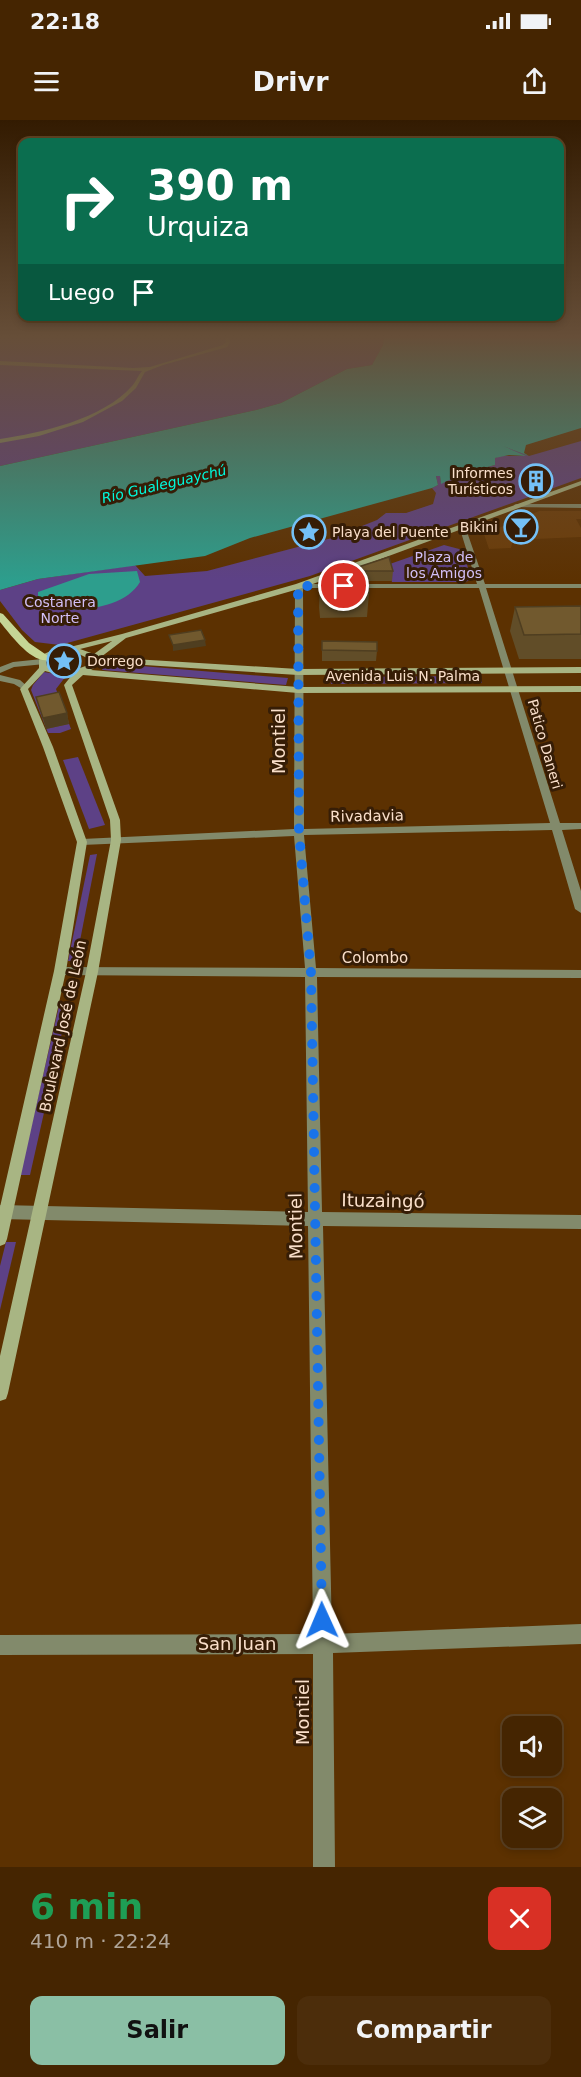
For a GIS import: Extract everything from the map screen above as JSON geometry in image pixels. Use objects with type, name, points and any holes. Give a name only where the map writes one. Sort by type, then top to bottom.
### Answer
[{"type":"main road","points":[[82,842],[24,687],[51,653],[124,636],[298,586],[581,483]]},
{"type":"main road","points":[[0,616],[43,663]]},
{"type":"main road","points":[[81,672],[95,664],[95,659],[124,636]]},
{"type":"main road","name":"Avenida Luis N. Palma","points":[[70,650],[84,651],[95,659],[298,672],[581,670]]},
{"type":"main road","name":"Avenida Luis N. Palma","points":[[43,663],[59,672],[298,690],[581,689]]},
{"type":"main road","name":"Boulevard José de León","points":[[0,1392],[92,972],[116,840],[115,820],[68,686],[81,672]]},
{"type":"main road","name":"Boulevard José de León","points":[[0,1239],[3,1212],[60,971],[82,842]]},
{"type":"street","points":[[0,441],[53,430],[80,419]]},
{"type":"street","points":[[516,506],[581,506]]},
{"type":"street","name":"Patico Daneri","points":[[462,526],[515,689],[581,909]]},
{"type":"street","points":[[298,586],[581,586]]},
{"type":"street","name":"Montiel","points":[[298,586],[299,832],[311,973],[324,1867]]},
{"type":"street","points":[[0,670],[13,665],[43,663]]},
{"type":"street","points":[[0,678],[7,678],[24,687]]},
{"type":"street","name":"Rivadavia","points":[[82,842],[299,832],[581,826]]},
{"type":"street","name":"Colombo","points":[[60,971],[581,974]]},
{"type":"street","name":"Ituzaingó","points":[[3,1212],[581,1222]]},
{"type":"street","name":"San Juan","points":[[0,1645],[322,1644],[581,1634]]},
{"type":"shaded area","points":[[539,511],[581,511],[581,519],[576,519],[581,528],[581,537],[513,540],[511,548],[489,549],[484,534]]},
{"type":"green space","points":[[0,419],[217,419],[0,466]]},
{"type":"green space","name":"Costanera Norte","points":[[581,441],[581,478],[310,576],[60,645],[35,642],[22,630],[0,601],[0,590],[38,579],[135,565],[145,576],[207,571],[332,538],[377,520],[386,513],[406,513],[433,504],[436,493],[432,488],[438,485],[436,476],[440,476],[441,483],[461,474],[495,465],[495,458],[500,456],[524,456],[502,447],[504,446],[529,456]]},
{"type":"green space","name":"Plaza de los Amigos","points":[[444,545],[463,550],[471,579],[466,582],[392,582],[387,565]]},
{"type":"green space","points":[[105,663],[288,678],[286,685],[102,670]]},
{"type":"green space","points":[[44,672],[66,676],[56,689],[71,729],[60,733],[48,733],[31,690]]},
{"type":"green space","points":[[480,676],[482,683],[331,684],[330,677]]},
{"type":"green space","points":[[78,757],[105,825],[89,829],[63,760]]},
{"type":"green space","points":[[97,854],[76,961],[68,961],[90,855]]},
{"type":"green space","points":[[59,1006],[68,1006],[30,1175],[20,1175]]},
{"type":"green space","points":[[6,1242],[16,1242],[0,1310],[0,1266]]},
{"type":"water","name":"Río Gualeguaychú","points":[[217,419],[581,419],[581,428],[526,445],[524,453],[529,456],[503,446],[526,456],[509,455],[495,458],[495,465],[461,474],[441,484],[440,476],[436,476],[438,485],[432,488],[250,538],[205,556],[38,579],[0,590],[0,466]]},
{"type":"water","points":[[137,571],[140,582],[124,597],[113,603],[76,610],[50,607],[38,600],[38,592],[89,574]]},
{"type":"building","points":[[543,470],[552,474],[530,482],[521,478]]},
{"type":"building","points":[[389,557],[393,571],[355,571],[352,569]]},
{"type":"building","points":[[320,583],[367,583],[369,593],[321,593]]},
{"type":"building","points":[[581,606],[581,634],[524,635],[515,607]]},
{"type":"building","points":[[201,630],[205,640],[173,645],[169,635]]},
{"type":"building","points":[[322,641],[377,642],[377,651],[322,650]]},
{"type":"building","points":[[59,692],[67,713],[43,718],[36,697]]},
{"type":"place","name":"Informes Turísticos","points":[[536,481]]},
{"type":"place","name":"Bikini","points":[[521,527]]},
{"type":"place","name":"Playa del Puente","points":[[309,532]]},
{"type":"place","name":"Dorrego","points":[[64,661]]},
{"type":"route","points":[[322,1620],[311,973],[299,832],[298,586],[344,586]]}]
